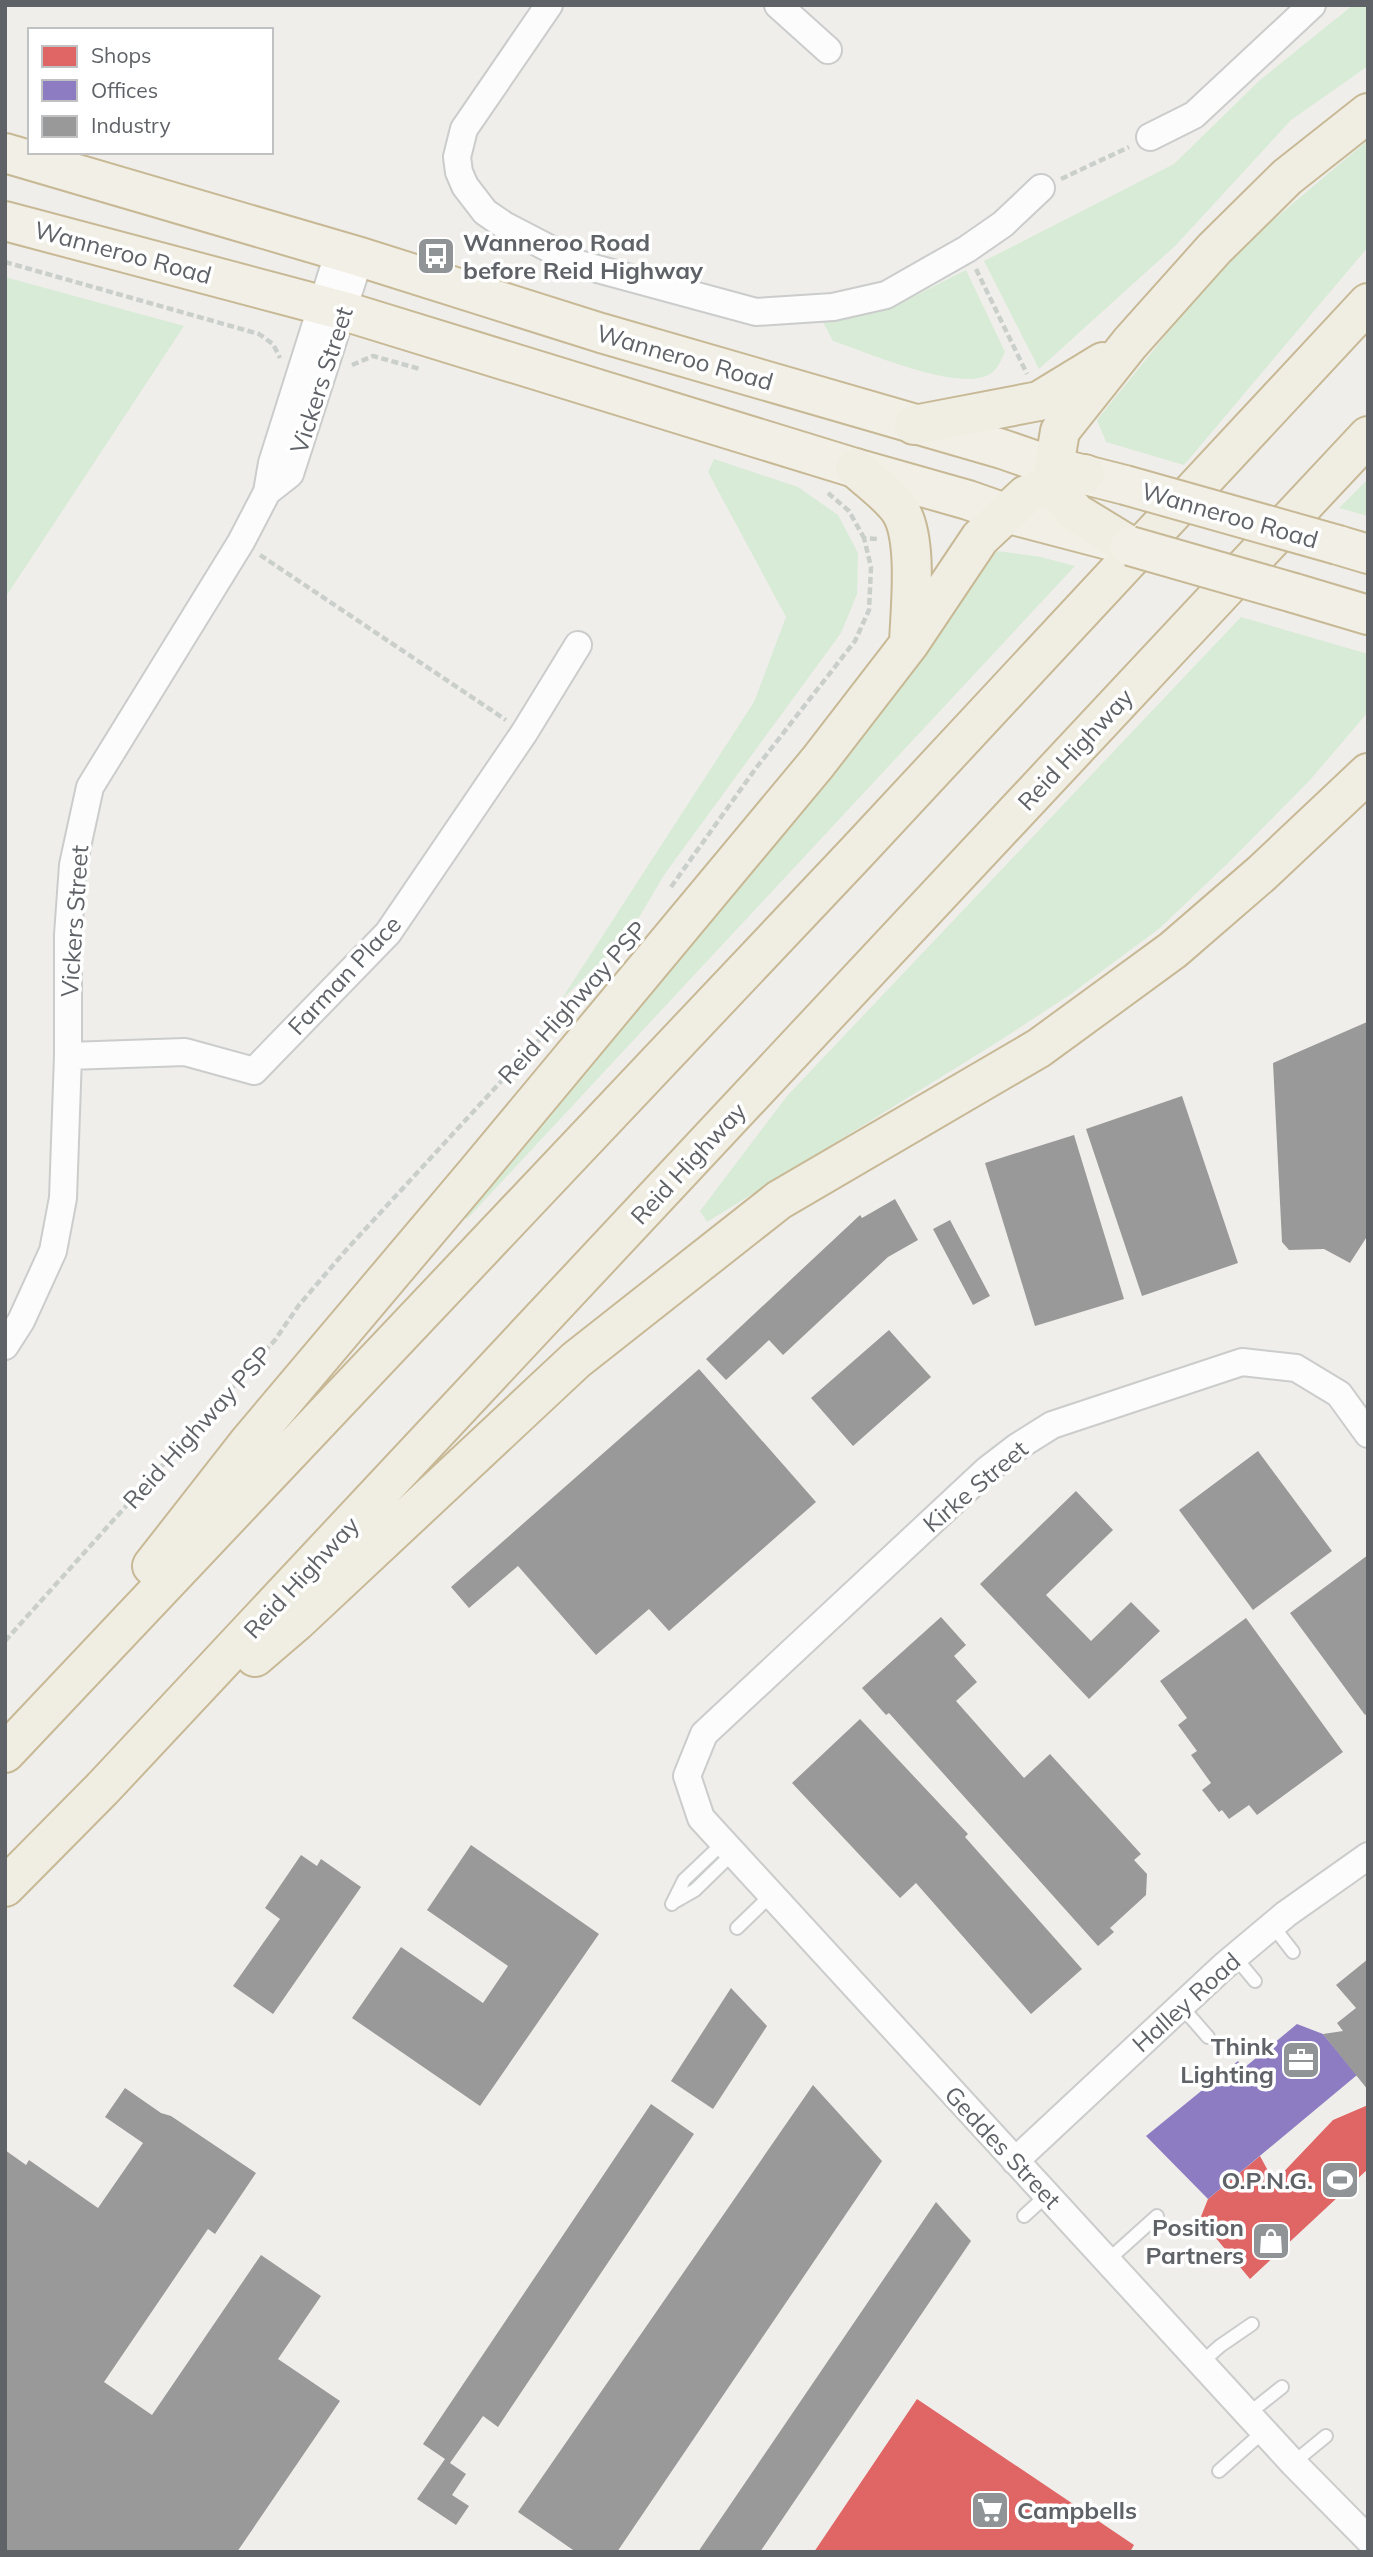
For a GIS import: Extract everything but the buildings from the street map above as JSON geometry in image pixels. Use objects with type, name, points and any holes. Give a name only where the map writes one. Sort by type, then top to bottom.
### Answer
[{"type":"highway","points":[[1368,113],[1287,177],[1214,249],[1130,343],[1060,431],[1066,474],[1063,498],[1090,530],[1130,546],[1368,615]]},
{"type":"highway","name":"Wanneroo Road","points":[[5,153],[350,254],[601,333],[1002,449],[1066,474],[1125,485],[1353,550]]},
{"type":"highway","name":"Wanneroo Road","points":[[5,221],[333,308],[1005,513],[1090,530]]},
{"type":"highway","points":[[11,1747],[846,863],[1368,303]]},
{"type":"highway","points":[[914,425],[1039,401],[1130,343]]},
{"type":"highway","name":"Reid Highway","points":[[5,1887],[102,1789],[1368,436]]},
{"type":"highway","points":[[855,468],[901,511],[911,550],[909,644]]},
{"type":"highway","points":[[11,1747],[249,1441],[818,762],[909,644],[980,538],[1026,495],[1066,474]]},
{"type":"highway","points":[[1262,873],[1368,754]]},
{"type":"highway","points":[[102,1789],[297,1621],[576,1360],[779,1200],[1039,1048],[1173,950],[1262,873],[1368,773]]},
{"type":"street","points":[[549,5],[464,129],[457,157],[459,172],[475,201],[495,218],[579,264],[756,313],[834,307],[886,295],[967,249],[1003,224],[1041,188]]},
{"type":"street","points":[[778,5],[828,50]]},
{"type":"street","points":[[1150,137],[1194,115],[1312,5]]},
{"type":"street","name":"Vickers Street","points":[[5,1346],[21,1321],[53,1251],[63,1198],[68,1056],[68,936],[73,865],[90,787],[240,542],[267,492],[290,474],[333,308],[350,254]]},
{"type":"street","name":"Farman Place","points":[[68,1056],[185,1052],[254,1071],[388,933],[524,733],[578,645]]},
{"type":"street","name":"Kirke Street","points":[[704,1734],[987,1471],[1017,1447],[1052,1425],[1242,1362],[1296,1368],[1339,1394],[1368,1434]]},
{"type":"street","name":"Geddes Street","points":[[704,1734],[687,1776],[701,1818],[1293,2463],[1368,2539]]},
{"type":"street","name":"Halley Road","points":[[1015,2161],[1272,1925],[1368,1856]]},
{"type":"lane","points":[[728,1848],[695,1889],[672,1904],[684,1880],[728,1848]]},
{"type":"lane","points":[[737,1928],[771,1895]]},
{"type":"lane","points":[[1272,1925],[1293,1952]]},
{"type":"lane","points":[[1235,1957],[1255,1981]]},
{"type":"lane","points":[[1181,2006],[1209,2037]]},
{"type":"lane","points":[[1024,2216],[1047,2195]]},
{"type":"lane","points":[[1107,2261],[1157,2216]]},
{"type":"lane","points":[[1201,2363],[1252,2324]]},
{"type":"lane","points":[[1219,2471],[1282,2387]]},
{"type":"lane","points":[[1293,2463],[1326,2436]]},
{"type":"path","points":[[1041,188],[1150,137]]},
{"type":"path","points":[[967,249],[1039,401]]},
{"type":"path","points":[[5,262],[259,334],[273,344],[281,360],[287,362]]},
{"type":"path","points":[[670,889],[756,768],[855,641],[869,610],[872,567],[864,538],[908,537]]},
{"type":"path","points":[[240,542],[524,733]]},
{"type":"path","name":"Reid Highway PSP","points":[[5,1641],[275,1340],[299,1305],[347,1249],[594,982]]},
{"type":"green space","points":[[1353,5],[1368,5],[1368,66],[1291,120],[1176,245],[1039,369],[984,261],[1174,164],[1259,81]]},
{"type":"green space","points":[[1368,140],[1368,247],[1184,465],[1106,442],[1097,420],[1227,259]]},
{"type":"green space","points":[[966,270],[1005,352],[990,374],[976,378],[957,378],[913,369],[833,341],[823,322],[895,306]]},
{"type":"green space","points":[[5,277],[184,326],[5,598]]},
{"type":"green space","points":[[714,459],[798,487],[838,515],[858,553],[857,594],[841,633],[664,875],[628,936],[561,1000],[754,702],[786,617],[708,472]]},
{"type":"green space","points":[[1368,479],[1368,516],[1339,508]]},
{"type":"green space","points":[[997,551],[1041,557],[1075,566],[467,1219],[456,1214],[941,626]]},
{"type":"green space","points":[[1241,617],[1368,654],[1368,712],[1310,780],[1160,928],[1071,994],[707,1222],[700,1211],[787,1096]]},
{"type":"place","name":"Wanneroo Road before Reid Highway","points":[[436,256]]},
{"type":"place","name":"Think Lighting","points":[[1301,2060]]},
{"type":"place","name":"O.P.N.G.","points":[[1340,2180]]},
{"type":"place","name":"Position Partners","points":[[1271,2241]]},
{"type":"place","name":"Campbells","points":[[990,2510]]}]
